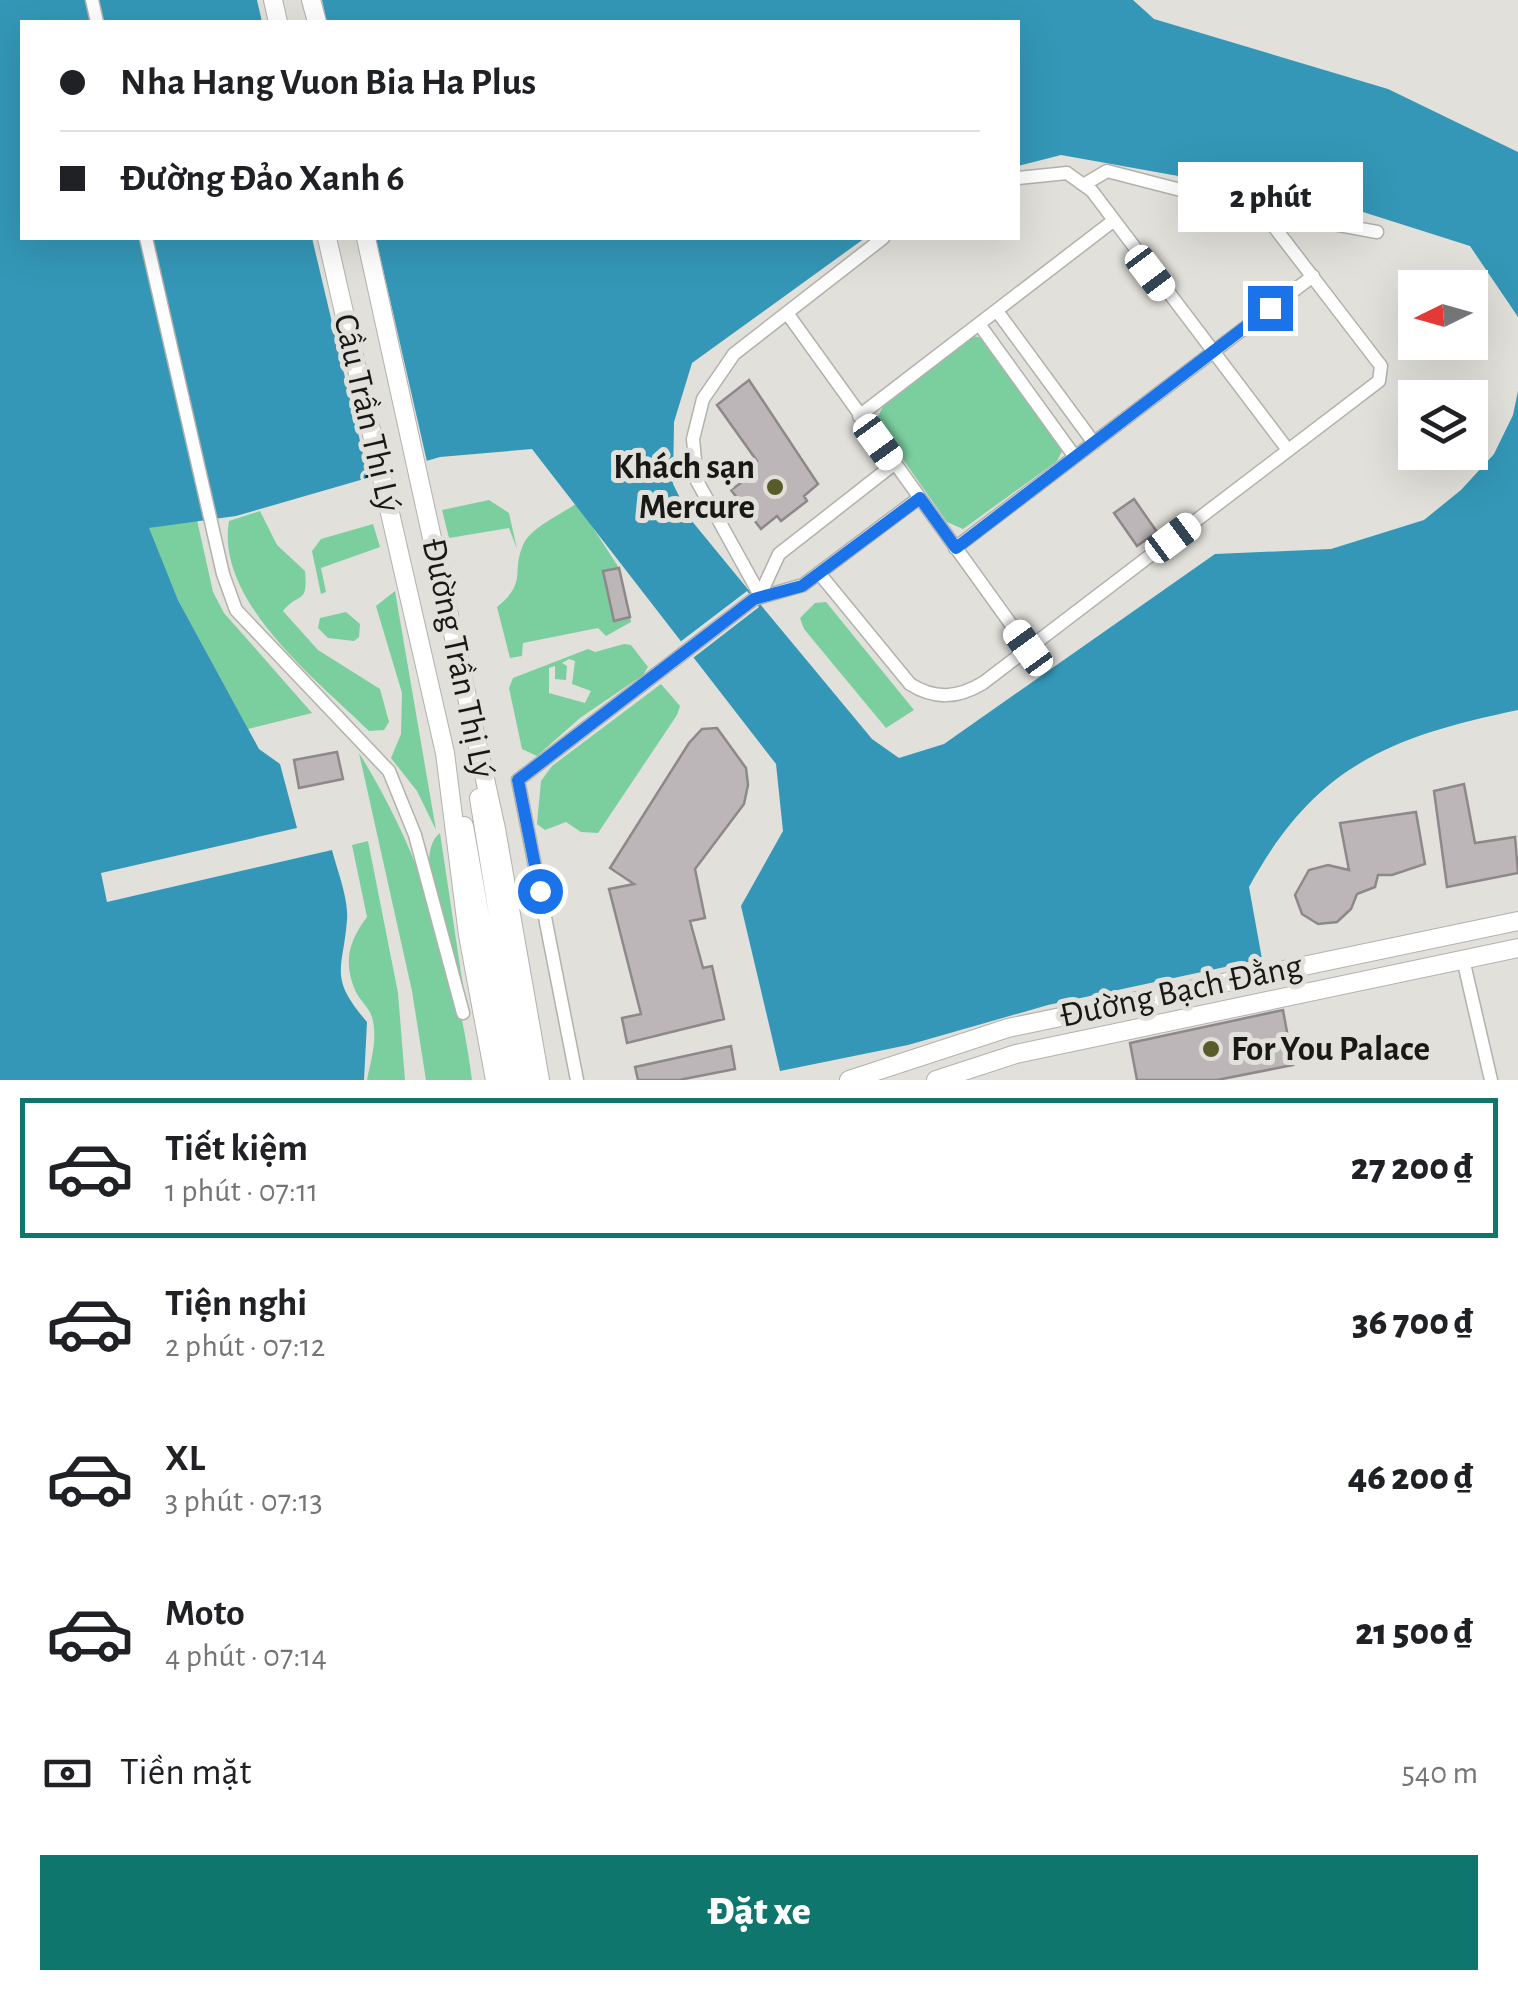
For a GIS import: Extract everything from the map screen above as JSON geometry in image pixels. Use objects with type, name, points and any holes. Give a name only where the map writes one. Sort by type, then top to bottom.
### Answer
[{"type":"main road","name":"Cầu Trần Thị Lý","points":[[327,240],[408,589]]},
{"type":"main road","name":"Đường Trần Thị Lý","points":[[366,240],[496,830],[540,1080]]},
{"type":"main road","name":"Đường Trần Thị Lý","points":[[408,589],[444,753],[468,934],[494,1080]]},
{"type":"main road","points":[[476,742],[481,832],[525,1080]]},
{"type":"main road","points":[[444,753],[467,835],[509,1080]]},
{"type":"main road","name":"Đường Bạch Đằng","points":[[849,1080],[1008,1028],[1518,921]]},
{"type":"main road","points":[[1457,933],[1463,959]]},
{"type":"main road","name":"Đường Bạch Đằng","points":[[936,1080],[1016,1054],[1518,948]]},
{"type":"main road","points":[[1288,968],[1294,994]]},
{"type":"main road","points":[[1008,1028],[1016,1054]]},
{"type":"street","points":[[1085,184],[1107,170],[1262,211],[1377,232]]},
{"type":"street","points":[[1020,178],[1062,172],[1085,184],[1288,450]]},
{"type":"street","points":[[819,573],[910,684],[924,693],[957,695],[972,690],[1378,382],[1382,374],[1374,355],[1262,211]]},
{"type":"street","points":[[859,416],[1113,221]]},
{"type":"street","points":[[146,240],[215,538],[236,610],[389,771],[415,835],[463,1013]]},
{"type":"street","points":[[757,597],[701,495],[693,439],[703,399],[724,363],[880,240]]},
{"type":"street","points":[[956,548],[1312,276]]},
{"type":"street","points":[[997,311],[1094,443]]},
{"type":"street","points":[[787,312],[1028,648]]},
{"type":"street","points":[[979,324],[1075,457]]},
{"type":"street","points":[[757,597],[779,554],[894,464]]},
{"type":"street","points":[[576,1080],[518,780],[757,597],[802,586],[920,498]]},
{"type":"street","points":[[1463,959],[1491,1080]]},
{"type":"green space","points":[[974,336],[990,340],[1064,447],[1057,461],[963,529],[947,522],[876,421],[884,404]]},
{"type":"green space","points":[[489,500],[509,513],[517,549],[509,528],[449,538],[442,510]]},
{"type":"green space","points":[[577,503],[619,568],[631,622],[606,636],[598,628],[523,643],[522,656],[510,658],[497,607],[516,583],[524,543],[540,526]]},
{"type":"green space","points":[[260,511],[277,545],[305,571],[304,594],[283,611],[318,650],[380,689],[389,722],[384,730],[369,731],[298,663],[253,609],[229,551],[229,521]]},
{"type":"green space","points":[[197,520],[213,592],[224,613],[312,713],[248,729],[178,600],[148,528]]},
{"type":"green space","points":[[373,524],[380,547],[321,568],[326,592],[321,594],[312,551],[321,539]]},
{"type":"green space","points":[[395,591],[436,830],[417,791],[391,758],[401,734],[402,693],[376,606]]},
{"type":"green space","points":[[826,602],[914,710],[886,728],[804,629],[800,618],[815,603]]},
{"type":"green space","points":[[346,612],[360,624],[359,637],[354,641],[328,638],[318,628],[320,618]]},
{"type":"green space","points":[[631,645],[648,667],[643,675],[580,718],[537,756],[522,749],[509,688],[513,678],[588,649],[595,652]],"holes":[[[575,661],[572,684],[591,691],[585,703],[549,693],[549,668],[555,666],[555,679],[566,680],[567,666],[562,663]]]},
{"type":"green space","points":[[661,684],[680,706],[677,715],[598,833],[581,832],[566,822],[545,830],[537,824],[541,781],[552,766]]},
{"type":"green space","points":[[359,753],[400,829],[433,910],[457,994],[472,1080],[426,1080],[412,991]]},
{"type":"green space","points":[[440,833],[464,993],[443,935],[431,885],[432,845]]},
{"type":"green space","points":[[368,841],[398,993],[405,1080],[367,1080],[374,1025],[349,970],[352,943],[367,917],[352,845]]},
{"type":"water","points":[[0,0],[1133,0],[1154,19],[1388,89],[1518,152],[1518,317],[1470,246],[1341,205],[1061,155],[1020,165],[1020,20],[20,20],[20,240],[862,240],[692,363],[674,422],[673,484],[691,520],[760,604],[872,739],[899,758],[944,744],[1215,554],[1331,549],[1424,520],[1479,470],[1488,470],[1488,461],[1513,415],[1518,391],[1518,710],[1472,720],[1394,746],[1329,785],[1301,812],[1249,887],[1262,959],[1048,1005],[908,1045],[780,1071],[741,906],[783,831],[776,764],[532,449],[440,457],[236,516],[149,528],[178,600],[259,749],[280,764],[297,828],[101,873],[107,902],[332,850],[347,912],[342,983],[367,1022],[364,1080],[0,1080]]},
{"type":"pier","points":[[257,0],[322,0],[327,20],[262,20]]},
{"type":"pier","points":[[312,240],[376,240],[428,466],[370,483]]},
{"type":"pier","points":[[747,591],[759,607],[693,658],[680,642]]},
{"type":"building","points":[[749,380],[818,484],[804,496],[807,501],[781,521],[777,516],[761,529],[731,490],[749,477],[744,470],[757,461],[717,405]]},
{"type":"building","points":[[1134,499],[1157,532],[1137,546],[1114,513]]},
{"type":"building","points":[[619,568],[630,617],[614,621],[603,571]]},
{"type":"building","points":[[717,728],[746,768],[748,785],[744,804],[695,869],[705,918],[690,921],[703,968],[712,966],[724,1019],[627,1043],[622,1018],[641,1014],[609,889],[634,884],[610,868],[689,743],[702,729]]},
{"type":"building","points":[[337,752],[343,779],[299,788],[294,760]]},
{"type":"building","points":[[1464,784],[1475,843],[1515,837],[1518,873],[1447,887],[1434,791]]},
{"type":"building","points":[[1416,812],[1425,864],[1392,875],[1378,875],[1375,887],[1357,894],[1351,909],[1337,922],[1318,924],[1302,914],[1295,895],[1309,870],[1328,865],[1349,870],[1340,823]]},
{"type":"building","name":"For You Palace","points":[[1283,1010],[1293,1065],[1217,1080],[1137,1080],[1130,1043]]},
{"type":"building","points":[[731,1046],[735,1069],[679,1080],[638,1080],[635,1067]]},
{"type":"place","name":"Khách sạn Mercure","points":[[775,487]]},
{"type":"place","name":"For You Palace","points":[[1211,1049]]},
{"type":"route","points":[[540,891],[518,780],[754,599],[802,586],[920,498],[956,548],[1270,308]]}]
